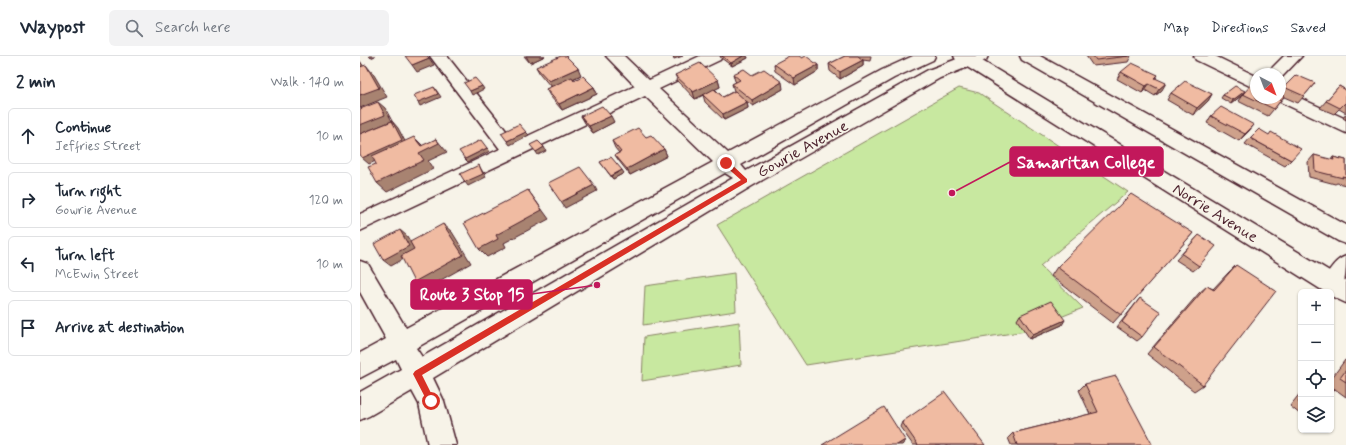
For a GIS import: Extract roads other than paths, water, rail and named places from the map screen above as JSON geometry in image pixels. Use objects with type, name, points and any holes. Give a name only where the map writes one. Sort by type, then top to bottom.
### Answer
[{"type":"street","points":[[438,56],[512,151]]},
{"type":"street","points":[[614,56],[745,181]]},
{"type":"street","points":[[360,224],[714,56]]},
{"type":"street","name":"Gowrie Avenue","points":[[360,366],[888,74],[928,56]]},
{"type":"street","points":[[1028,56],[1346,235]]},
{"type":"street","points":[[1202,56],[1250,80]]},
{"type":"street","points":[[1281,68],[1294,56]]},
{"type":"street","name":"Gowrie Avenue","points":[[360,407],[745,181],[934,74],[970,57]]},
{"type":"street","name":"Norrie Avenue","points":[[970,57],[1340,289]]},
{"type":"street","points":[[1286,98],[1346,127]]},
{"type":"street","points":[[1340,289],[1346,265]]},
{"type":"street","points":[[360,270],[401,343],[431,401],[442,445]]},
{"type":"place","name":"Samaritan College","points":[[952,193]]},
{"type":"place","name":"Route 3 Stop 15","points":[[597,285]]}]
